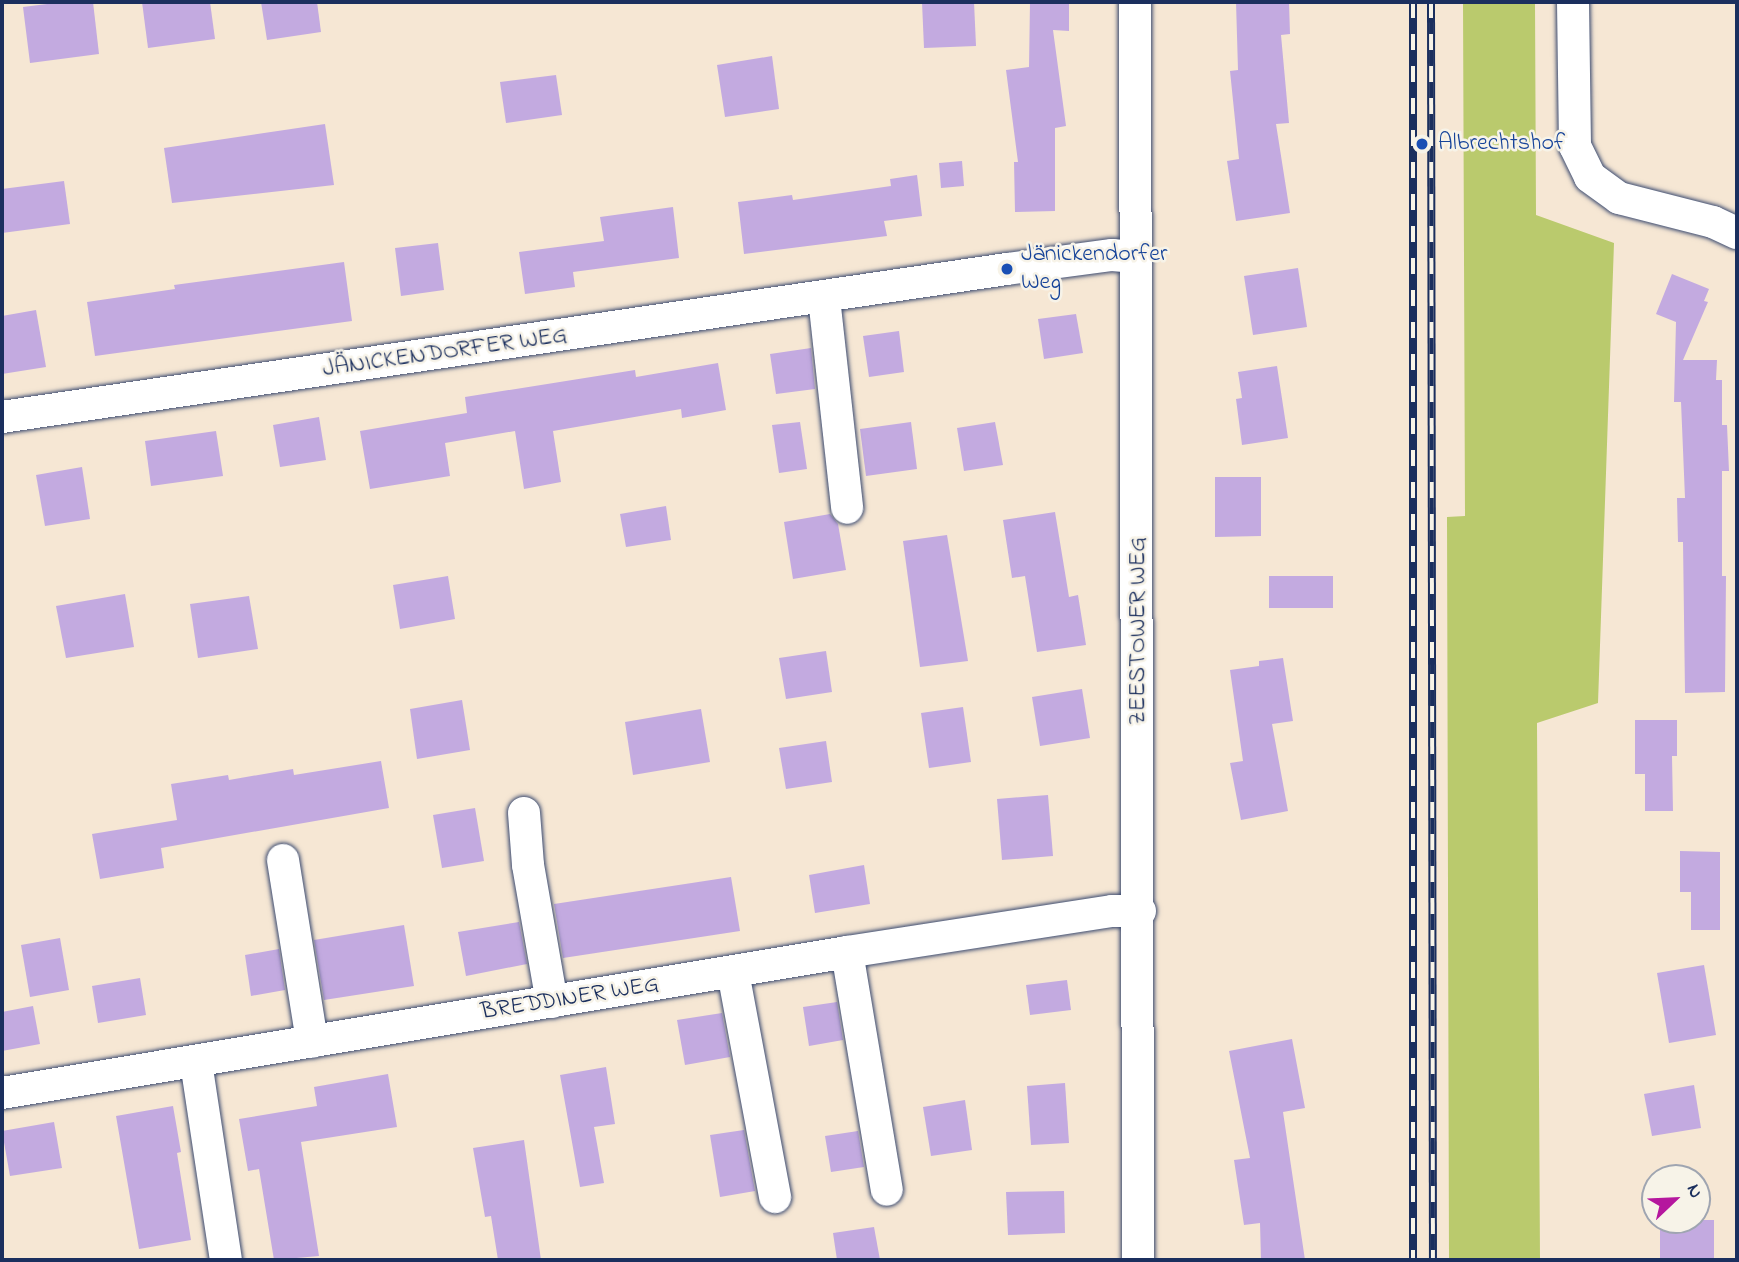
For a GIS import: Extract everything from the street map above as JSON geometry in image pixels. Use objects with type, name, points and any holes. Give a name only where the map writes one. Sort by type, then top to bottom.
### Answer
[{"type":"street","name":"ZEESTOWER WEG","points":[[1135,2],[1140,911],[1138,1260]]},
{"type":"street","points":[[1573,2],[1575,146],[1590,177],[1619,198],[1713,222],[1737,233]]},
{"type":"street","name":"JÄNICKENDORFER WEG","points":[[2,417],[1112,255],[1137,257]]},
{"type":"street","points":[[824,298],[847,508]]},
{"type":"street","points":[[524,813],[528,865],[552,1002]]},
{"type":"street","points":[[283,860],[312,1042]]},
{"type":"street","name":"BREDDINER WEG","points":[[2,1093],[847,952],[1111,911],[1140,911]]},
{"type":"street","points":[[847,952],[887,1190]]},
{"type":"street","points":[[733,972],[775,1197]]},
{"type":"street","points":[[196,1062],[226,1260]]},
{"type":"green space","points":[[1463,2],[1535,2],[1536,215],[1614,243],[1598,703],[1537,723],[1540,1260],[1449,1260],[1447,517],[1465,516]]},
{"type":"building","points":[[63,2],[93,2],[99,54],[30,63],[23,7]]},
{"type":"building","points":[[142,2],[210,2],[215,39],[148,48]]},
{"type":"building","points":[[261,2],[317,2],[321,32],[267,40]]},
{"type":"building","points":[[922,2],[974,2],[976,46],[924,48]]},
{"type":"building","points":[[1030,2],[1069,2],[1069,31],[1053,30],[1066,126],[1055,128],[1055,211],[1015,212],[1014,162],[1018,162],[1006,70],[1029,67]]},
{"type":"building","points":[[1236,2],[1289,2],[1290,34],[1281,35],[1289,123],[1276,124],[1290,213],[1236,221],[1227,161],[1239,159],[1230,71],[1238,70]]},
{"type":"building","points":[[772,56],[779,109],[725,117],[717,65]]},
{"type":"building","points":[[556,75],[562,115],[506,123],[500,82]]},
{"type":"building","points":[[325,124],[334,185],[172,203],[164,148]]},
{"type":"building","points":[[962,161],[964,186],[941,188],[939,163]]},
{"type":"building","points":[[917,175],[922,216],[884,221],[887,236],[744,254],[738,202],[792,195],[793,200],[891,186],[890,179]]},
{"type":"building","points":[[64,181],[70,224],[2,233],[2,189]]},
{"type":"building","points":[[673,207],[679,258],[573,272],[575,287],[525,294],[519,252],[604,241],[600,217]]},
{"type":"building","points":[[438,243],[444,290],[401,296],[395,248]]},
{"type":"building","points":[[344,262],[352,321],[95,356],[87,302],[175,289],[174,285]]},
{"type":"building","points":[[1298,268],[1307,327],[1253,335],[1244,276]]},
{"type":"building","points":[[1672,274],[1709,289],[1704,301],[1708,302],[1683,360],[1717,360],[1716,380],[1722,380],[1722,425],[1727,425],[1729,471],[1722,471],[1722,576],[1726,576],[1725,692],[1685,693],[1683,542],[1678,542],[1677,498],[1685,498],[1681,402],[1674,402],[1676,322],[1656,314]]},
{"type":"building","points":[[36,310],[46,367],[2,374],[2,316]]},
{"type":"building","points":[[1076,314],[1083,353],[1044,359],[1038,319]]},
{"type":"building","points":[[899,331],[904,372],[869,377],[863,336]]},
{"type":"building","points":[[811,348],[815,389],[776,394],[770,354]]},
{"type":"building","points":[[718,363],[726,410],[682,418],[681,409],[553,431],[561,482],[524,489],[515,431],[445,443],[450,476],[370,489],[360,431],[467,413],[465,397],[635,370],[636,377]]},
{"type":"building","points":[[1277,366],[1288,438],[1242,445],[1236,399],[1242,398],[1238,372]]},
{"type":"building","points":[[319,417],[326,460],[280,467],[273,425]]},
{"type":"building","points":[[800,422],[807,469],[779,473],[772,425]]},
{"type":"building","points":[[911,422],[917,469],[866,476],[860,429]]},
{"type":"building","points":[[995,422],[1003,465],[964,471],[957,428]]},
{"type":"building","points":[[216,431],[223,476],[151,486],[145,441]]},
{"type":"building","points":[[82,467],[90,519],[45,526],[36,475]]},
{"type":"building","points":[[1215,477],[1261,477],[1261,536],[1215,537]]},
{"type":"building","points":[[666,506],[671,540],[626,547],[620,514]]},
{"type":"building","points":[[1055,512],[1069,597],[1078,595],[1086,645],[1037,652],[1025,576],[1012,578],[1003,520]]},
{"type":"building","points":[[830,514],[838,524],[846,570],[793,579],[784,522]]},
{"type":"building","points":[[947,535],[968,661],[920,667],[903,541]]},
{"type":"building","points":[[448,576],[455,619],[400,629],[393,585]]},
{"type":"building","points":[[1269,576],[1333,576],[1333,608],[1269,608]]},
{"type":"building","points":[[125,594],[134,647],[66,658],[56,606]]},
{"type":"building","points":[[249,596],[258,649],[198,658],[190,604]]},
{"type":"building","points":[[826,651],[832,692],[786,699],[779,658]]},
{"type":"building","points":[[1283,658],[1293,721],[1272,724],[1288,811],[1241,820],[1230,763],[1243,761],[1230,670],[1259,666],[1259,661]]},
{"type":"building","points":[[1082,689],[1090,738],[1040,746],[1032,697]]},
{"type":"building","points":[[462,700],[470,750],[417,759],[410,709]]},
{"type":"building","points":[[963,707],[971,762],[929,768],[921,713]]},
{"type":"building","points":[[701,709],[710,762],[633,775],[625,722]]},
{"type":"building","points":[[1635,720],[1677,720],[1677,756],[1672,756],[1673,811],[1645,811],[1645,774],[1635,774]]},
{"type":"building","points":[[826,741],[832,782],[786,789],[779,748]]},
{"type":"building","points":[[381,761],[389,808],[161,848],[164,868],[100,879],[92,834],[177,820],[171,784],[228,775],[229,780],[293,769],[294,775]]},
{"type":"building","points":[[1048,795],[1053,856],[1002,860],[997,799]]},
{"type":"building","points":[[475,808],[484,861],[442,868],[433,815]]},
{"type":"building","points":[[1680,851],[1720,852],[1720,930],[1691,930],[1691,892],[1680,892]]},
{"type":"building","points":[[864,865],[870,904],[815,913],[809,875]]},
{"type":"building","points":[[731,877],[740,931],[563,958],[554,904]]},
{"type":"building","points":[[519,922],[527,964],[466,976],[458,932]]},
{"type":"building","points":[[404,925],[414,986],[324,1000],[314,940]]},
{"type":"building","points":[[60,938],[69,990],[30,997],[21,945]]},
{"type":"building","points":[[279,949],[285,990],[251,996],[245,955]]},
{"type":"building","points":[[1704,965],[1716,1035],[1669,1043],[1657,973]]},
{"type":"building","points":[[140,978],[146,1015],[98,1023],[92,986]]},
{"type":"building","points":[[1067,980],[1071,1010],[1030,1015],[1026,985]]},
{"type":"building","points":[[837,1002],[843,1040],[809,1046],[803,1007]]},
{"type":"building","points":[[33,1006],[40,1044],[2,1051],[2,1012]]},
{"type":"building","points":[[722,1013],[730,1057],[685,1065],[677,1020]]},
{"type":"building","points":[[1292,1039],[1305,1108],[1283,1112],[1305,1260],[1261,1260],[1260,1223],[1244,1225],[1234,1160],[1250,1158],[1229,1051]]},
{"type":"building","points":[[606,1067],[615,1124],[594,1127],[604,1183],[580,1187],[560,1075]]},
{"type":"building","points":[[388,1074],[397,1127],[301,1142],[319,1256],[274,1260],[259,1169],[248,1171],[239,1119],[317,1106],[314,1087]]},
{"type":"building","points":[[1065,1083],[1069,1143],[1031,1145],[1027,1086]]},
{"type":"building","points":[[1694,1085],[1701,1128],[1652,1136],[1644,1094]]},
{"type":"building","points":[[965,1100],[972,1150],[931,1156],[923,1107]]},
{"type":"building","points":[[173,1106],[181,1152],[177,1153],[191,1240],[139,1249],[116,1116]]},
{"type":"building","points":[[54,1122],[62,1168],[10,1176],[2,1131]]},
{"type":"building","points":[[744,1130],[755,1191],[720,1197],[710,1135]]},
{"type":"building","points":[[858,1131],[864,1167],[831,1172],[825,1136]]},
{"type":"building","points":[[524,1140],[541,1260],[498,1260],[491,1216],[485,1217],[473,1148]]},
{"type":"building","points":[[1064,1191],[1065,1233],[1008,1235],[1006,1192]]},
{"type":"building","points":[[1711,1220],[1714,1220],[1714,1260],[1660,1260],[1660,1234],[1711,1234]]},
{"type":"building","points":[[874,1227],[880,1260],[837,1260],[833,1233]]},
{"type":"railway","points":[[1413,2],[1413,1260]]},
{"type":"railway","points":[[1431,2],[1433,1260]]},
{"type":"place","name":"Albrechtshof","points":[[1422,144]]},
{"type":"place","name":"Jänickendorfer Weg","points":[[1007,269]]}]
